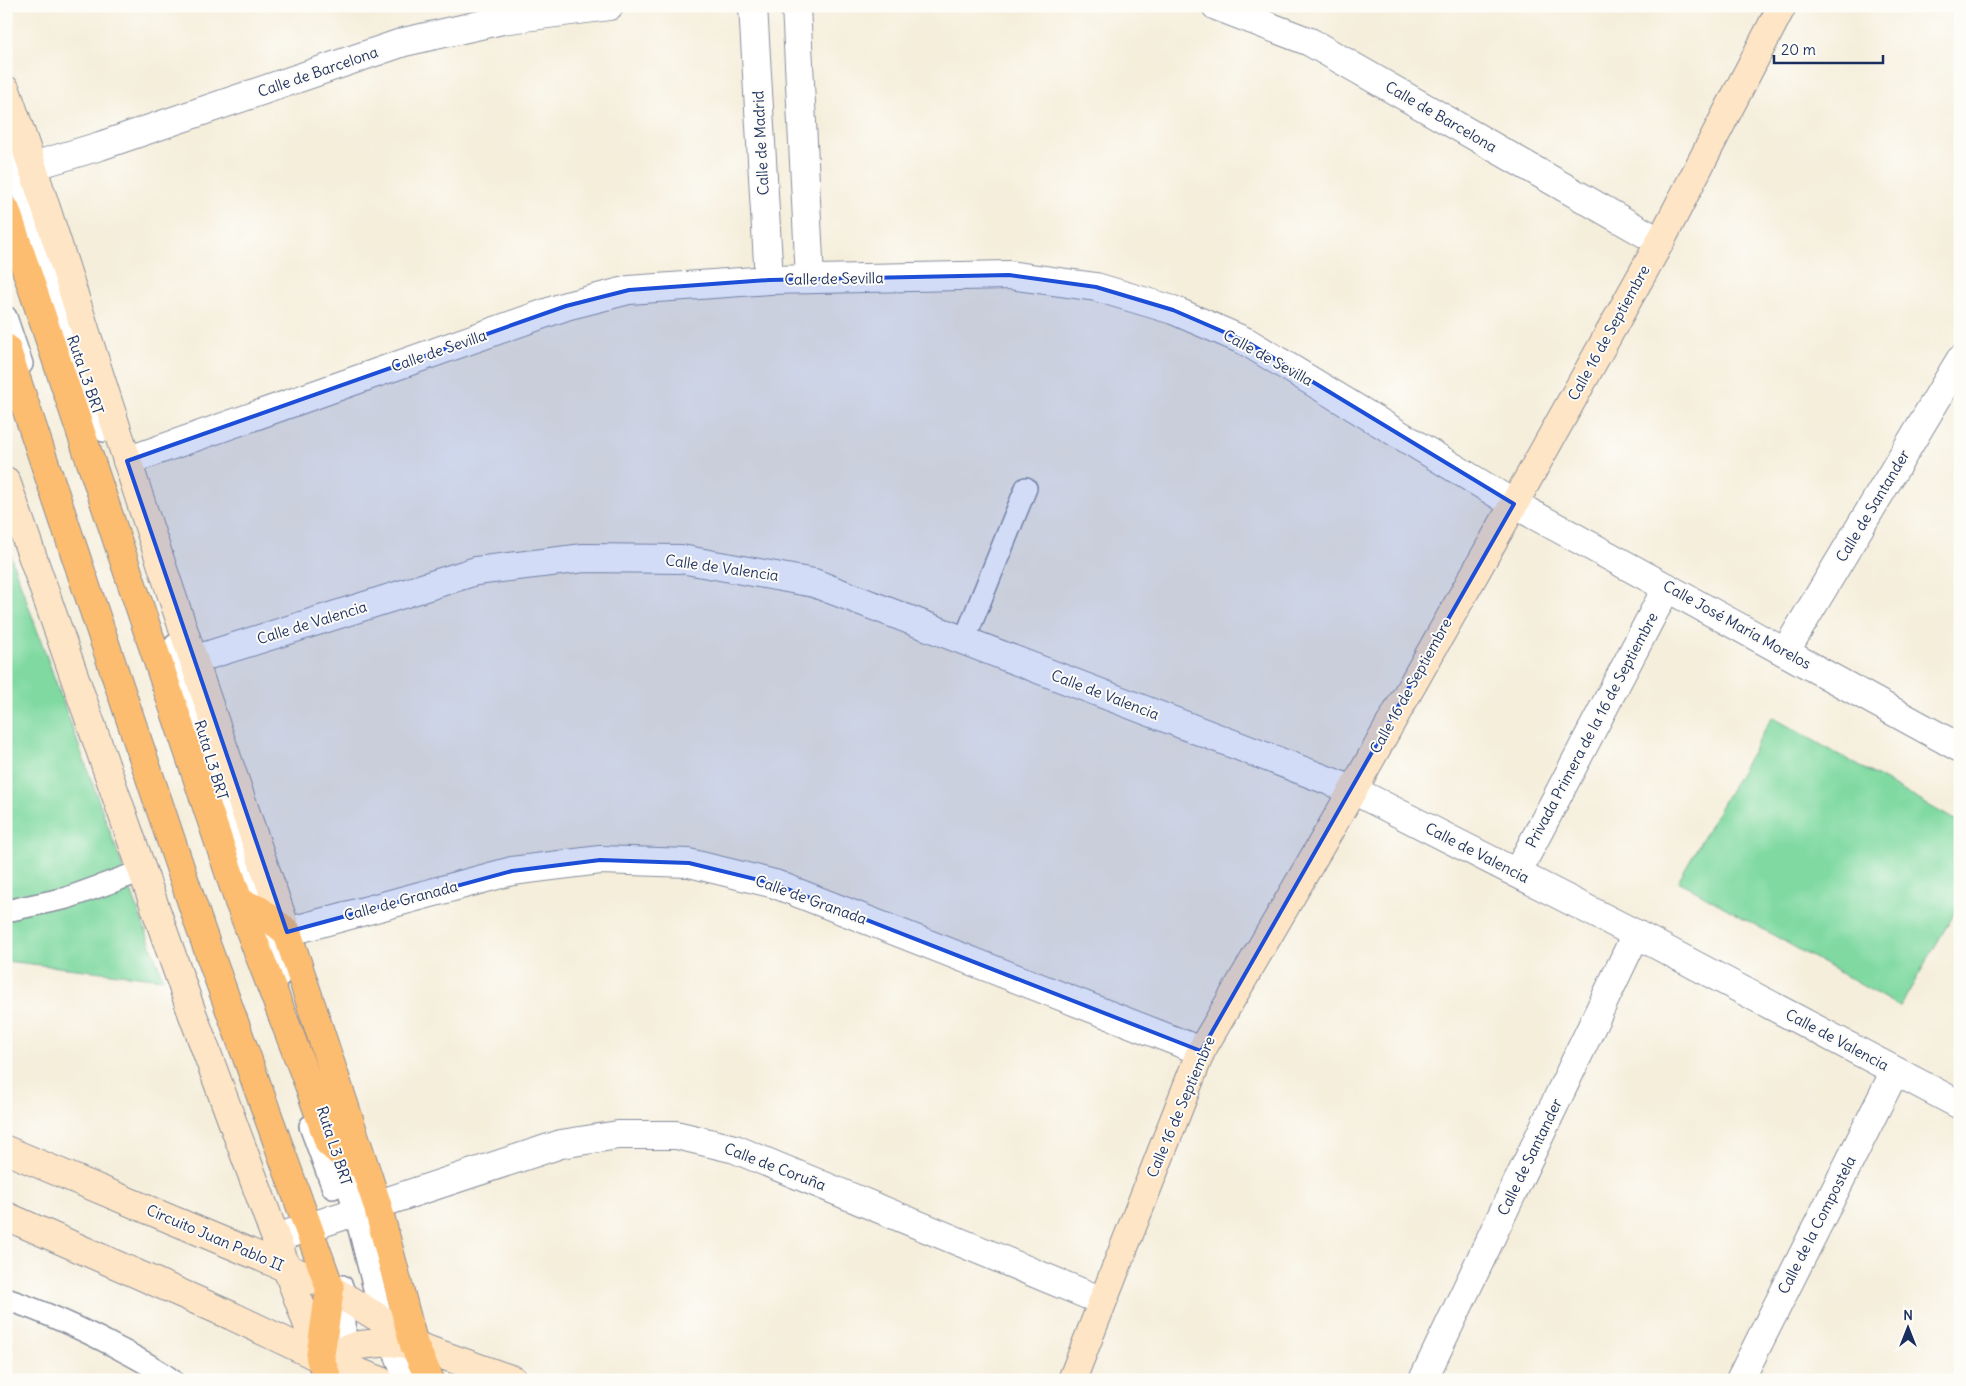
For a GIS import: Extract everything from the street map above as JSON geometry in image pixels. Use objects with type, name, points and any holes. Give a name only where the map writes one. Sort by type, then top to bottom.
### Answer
[{"type":"main road","name":"Calle 16 de Septiembre","points":[[1072,1380],[1202,1051],[1353,790],[1660,242],[1782,6]]},
{"type":"main road","points":[[6,90],[33,166],[193,660],[364,1165]]},
{"type":"main road","points":[[6,210],[152,713],[201,930],[325,1221],[339,1367]]},
{"type":"main road","points":[[6,348],[152,713],[249,906],[329,1143],[346,1158],[364,1165]]},
{"type":"main road","points":[[6,481],[191,1010],[396,1335],[430,1380]]},
{"type":"main road","points":[[249,906],[286,932]]},
{"type":"main road","name":"Circuito Juan Pablo II","points":[[6,1150],[288,1269],[331,1293],[396,1335],[513,1380]]},
{"type":"main road","points":[[339,1367],[288,1269],[325,1221],[364,1165]]},
{"type":"main road","points":[[6,1216],[232,1316],[339,1367],[379,1380]]},
{"type":"main road","name":"Circuito Juan Pablo II","points":[[339,1367],[359,1344],[396,1335]]},
{"type":"street","name":"Calle de Barcelona","points":[[33,166],[100,146],[404,42],[502,20],[609,6]]},
{"type":"street","name":"Calle de Madrid","points":[[753,6],[768,280]]},
{"type":"street","points":[[796,6],[810,279]]},
{"type":"street","name":"Calle de Barcelona","points":[[1216,6],[1310,42],[1660,242]]},
{"type":"street","name":"Calle de Sevilla","points":[[127,461],[566,306],[629,290],[768,280],[1010,275],[1096,287],[1173,310],[1247,342],[1514,504]]},
{"type":"street","name":"Calle de Santander","points":[[1785,652],[1960,360]]},
{"type":"street","name":"Calle José María Morelos","points":[[1514,504],[1960,748]]},
{"type":"street","name":"Calle de Valencia","points":[[193,660],[476,571],[584,558],[681,559],[814,583],[1353,790],[1636,934],[1960,1105]]},
{"type":"street","name":"Privada Primera de la 16 de Septiembre","points":[[1516,873],[1667,587]]},
{"type":"street","name":"Calle de Granada","points":[[286,932],[512,871],[600,860],[689,863],[775,884],[1202,1051]]},
{"type":"street","name":"Calle de Santander","points":[[1423,1380],[1636,934]]},
{"type":"street","name":"Calle de la Compostela","points":[[1740,1380],[1895,1071]]},
{"type":"street","name":"Calle de Coruña","points":[[325,1221],[561,1144],[618,1136],[676,1135],[736,1149],[1102,1301]]},
{"type":"lane","name":"Ruta L3 BRT","points":[[6,144],[165,613],[249,906]]},
{"type":"lane","points":[[6,246],[152,713]]},
{"type":"lane","points":[[6,317],[152,713],[325,1221]]},
{"type":"lane","points":[[6,389],[221,1014],[325,1221]]},
{"type":"lane","points":[[964,641],[1026,488]]},
{"type":"lane","points":[[6,911],[67,898],[142,871]]},
{"type":"lane","name":"Ruta L3 BRT","points":[[334,1149],[325,1221],[396,1335],[404,1380]]},
{"type":"lane","points":[[6,1299],[34,1308],[74,1325],[158,1369],[172,1380]]},
{"type":"highlighted area","points":[[1009,275],[1096,287],[1173,310],[1247,342],[1514,504],[1201,1051],[775,884],[689,863],[600,860],[512,871],[287,932],[127,461],[566,306],[629,290],[769,280]]},
{"type":"green space","points":[[6,544],[163,979],[6,961]]},
{"type":"green space","points":[[1772,717],[1960,823],[1960,903],[1900,1007],[1678,881]]}]
